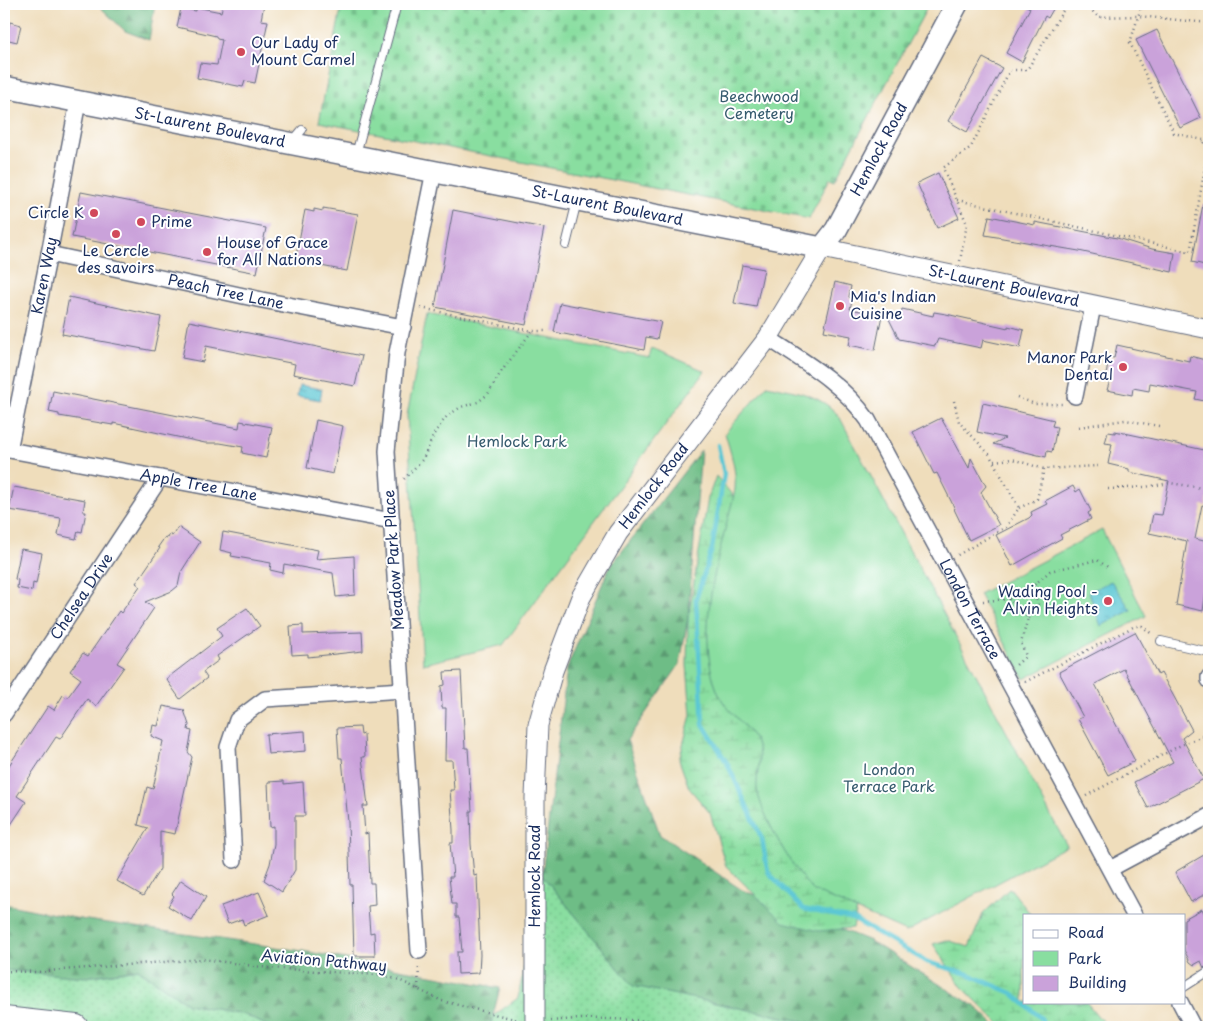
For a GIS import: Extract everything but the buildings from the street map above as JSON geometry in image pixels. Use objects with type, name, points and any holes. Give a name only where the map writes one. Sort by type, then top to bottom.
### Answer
[{"type":"main road","name":"Hemlock Road","points":[[822,248],[836,230],[956,4]]},
{"type":"main road","name":"St-Laurent Boulevard","points":[[4,88],[78,102],[296,136],[356,156],[822,248]]},
{"type":"main road","points":[[4,1019],[76,1027]]},
{"type":"street","name":"Karen Way","points":[[6,450],[50,254],[78,102]]},
{"type":"street","name":"Meadow Park Place","points":[[419,952],[387,451],[397,354],[434,171]]},
{"type":"street","name":"St-Laurent Boulevard","points":[[822,248],[1209,329]]},
{"type":"street","name":"Hemlock Road","points":[[535,1025],[535,798],[538,725],[553,671],[580,597],[618,533],[768,338],[822,248]]},
{"type":"street","name":"Peach Tree Lane","points":[[50,254],[262,300],[403,327]]},
{"type":"street","points":[[1070,400],[1093,306]]},
{"type":"street","name":"London Terrace","points":[[768,338],[840,387],[854,400],[868,420],[1133,914]]},
{"type":"street","name":"Apple Tree Lane","points":[[6,450],[392,521]]},
{"type":"street","name":"Chelsea Drive","points":[[4,714],[160,478]]},
{"type":"street","points":[[234,860],[228,747],[237,720],[265,699],[403,690]]},
{"type":"street","points":[[1110,869],[1209,816]]},
{"type":"street","points":[[1181,1004],[1193,1027]]},
{"type":"lane","points":[[356,156],[397,4]]},
{"type":"lane","points":[[566,245],[577,200]]},
{"type":"lane","points":[[1161,642],[1209,652]]},
{"type":"lane","points":[[1186,986],[1209,971]]},
{"type":"path","points":[[957,275],[967,224],[943,168],[970,147],[1010,70],[1027,70],[1067,4]]},
{"type":"path","points":[[1086,4],[1098,17],[1138,16],[1209,23]]},
{"type":"path","points":[[1142,4],[1130,43],[1174,133],[1203,140],[1209,136]]},
{"type":"path","points":[[957,200],[1190,252],[1208,150],[1203,140]]},
{"type":"path","points":[[407,306],[532,331],[547,331]]},
{"type":"path","points":[[390,486],[402,482],[423,459],[435,432],[447,416],[461,407],[478,402],[488,394],[501,372],[532,331]]},
{"type":"path","points":[[1017,398],[1035,404],[1070,400]]},
{"type":"path","points":[[954,401],[959,422],[994,461],[1019,508]]},
{"type":"path","points":[[1079,427],[1125,420],[1159,426]]},
{"type":"path","points":[[994,461],[1012,459],[1044,470],[1098,466]]},
{"type":"path","points":[[944,563],[1006,527],[1019,508],[1037,499],[1044,470]]},
{"type":"path","points":[[1108,489],[1145,487],[1170,483],[1209,489]]},
{"type":"path","points":[[968,606],[978,602],[1009,599],[1023,595],[1050,571],[1097,560],[1108,567]]},
{"type":"path","points":[[1008,681],[1026,656],[1021,643],[1028,618],[1040,610],[1032,587]]},
{"type":"path","points":[[1009,599],[1028,618]]},
{"type":"path","points":[[1008,681],[1135,626],[1142,626],[1161,642]]},
{"type":"path","points":[[1074,802],[1179,746],[1209,733]]},
{"type":"path","points":[[418,989],[419,952]]},
{"type":"path","name":"Aviation Pathway","points":[[4,971],[36,972],[203,959],[269,968],[379,975],[397,979],[442,1001],[466,1009],[535,1025],[572,1019],[637,1020],[695,1027]]},
{"type":"green space","points":[[97,4],[155,4],[149,40],[125,31]]},
{"type":"green space","name":"Beechwood Cemetery","points":[[342,4],[929,4],[835,180],[830,178],[809,219],[319,122]]},
{"type":"green space","name":"Hemlock Park","points":[[427,314],[649,358],[652,348],[705,371],[503,645],[423,664],[407,415]]},
{"type":"green space","name":"London Terrace Park","points":[[767,385],[806,394],[824,403],[839,416],[1067,846],[906,932],[814,891],[806,883],[780,843],[760,800],[757,789],[759,753],[756,742],[724,703],[713,679],[708,647],[709,613],[714,579],[735,489],[733,461],[725,433]]},
{"type":"green space","points":[[701,450],[688,618],[680,664],[627,740],[660,835],[742,890],[870,941],[976,1007],[997,1027],[831,1027],[633,986],[542,875],[567,668],[609,568]]},
{"type":"green space","points":[[716,476],[747,512],[866,867],[853,928],[819,931],[783,922],[726,866],[710,813],[689,788],[679,760],[691,715],[687,665],[688,618],[708,498]]},
{"type":"green space","points":[[1102,530],[1146,616],[1024,679],[979,594]]},
{"type":"green space","points":[[542,875],[633,985],[831,1027],[490,1027],[493,1016],[518,998]]},
{"type":"green space","points":[[1010,888],[1030,914],[1023,914],[1023,1004],[1088,1004],[1107,1027],[1003,1027],[962,987],[933,944],[947,940],[969,947],[983,914]]},
{"type":"green space","points":[[4,904],[80,919],[303,951],[500,988],[490,1027],[270,1027],[243,1014],[188,1004],[138,969],[85,977],[4,970]]},
{"type":"green space","points":[[138,969],[188,1004],[243,1014],[270,1027],[4,1027],[4,970],[94,976]]},
{"type":"water","points":[[299,385],[322,389],[320,400],[297,396]]},
{"type":"water","name":"Wading Pool - Alvin Heights","points":[[1111,581],[1131,610],[1101,626],[1089,592]]},
{"type":"waterway","points":[[718,445],[724,474],[712,549],[696,599],[703,724],[727,763],[762,839],[768,872],[803,909],[853,919],[927,962],[968,974],[1012,993],[1023,1002]]},
{"type":"waterway","points":[[1025,1004],[1041,1018],[1045,1027]]},
{"type":"place","name":"Our Lady of Mount Carmel","points":[[241,52]]},
{"type":"place","name":"Circle K","points":[[94,213]]},
{"type":"place","name":"Prime","points":[[141,222]]},
{"type":"place","name":"Le Cercle des savoirs","points":[[116,234]]},
{"type":"place","name":"House of Grace for All Nations","points":[[207,252]]},
{"type":"place","name":"Mia's Indian Cuisine","points":[[840,306]]},
{"type":"place","name":"Manor Park Dental","points":[[1123,367]]},
{"type":"place","name":"Wading Pool - Alvin Heights","points":[[1108,601]]}]
